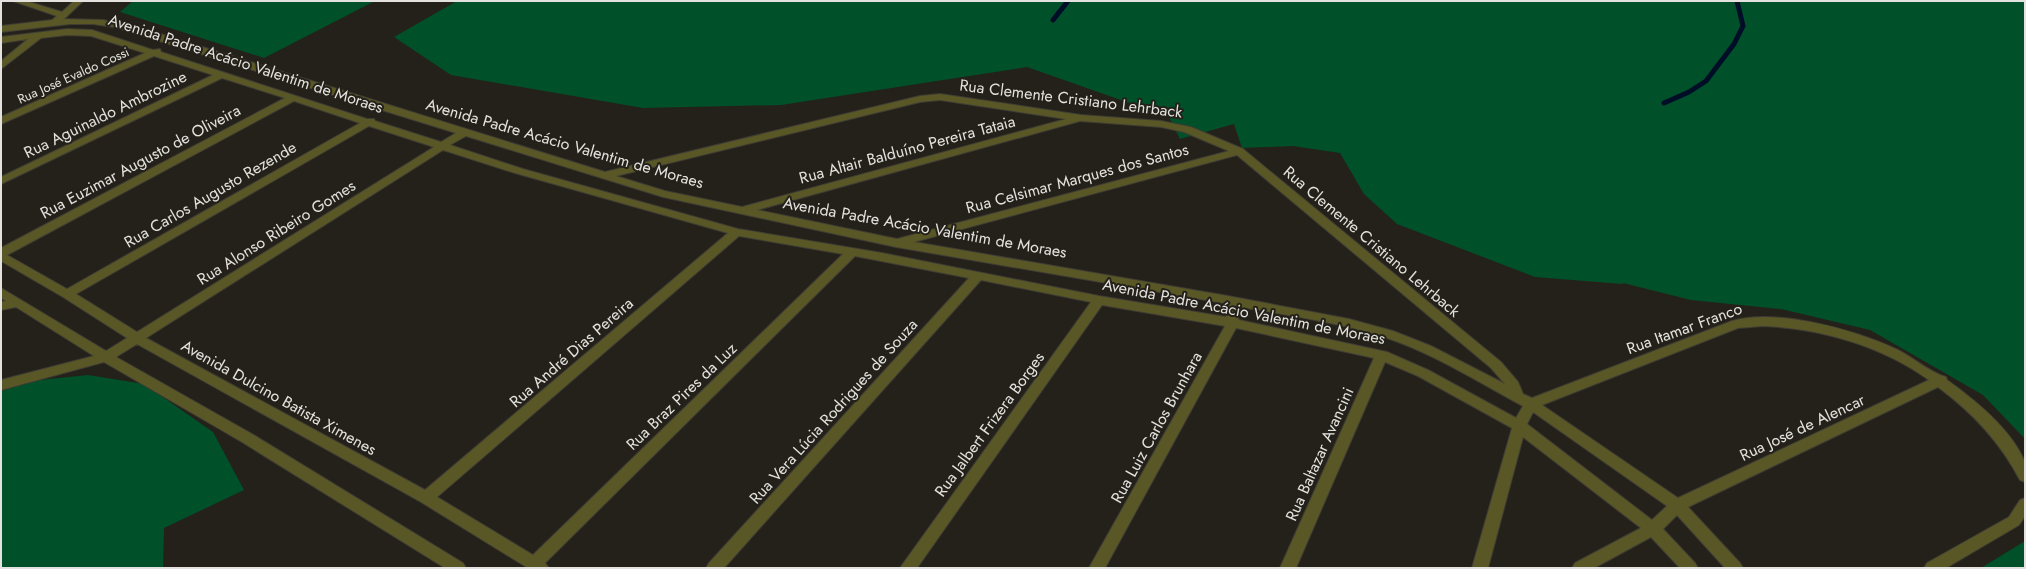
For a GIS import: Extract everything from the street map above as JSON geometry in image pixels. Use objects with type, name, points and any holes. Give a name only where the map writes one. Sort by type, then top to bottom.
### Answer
[{"type":"street","points":[[17,1],[60,18]]},
{"type":"street","points":[[1,66],[79,1]]},
{"type":"street","points":[[1,29],[60,18]]},
{"type":"street","name":"Avenida Padre Acácio Valentim de Moraes","points":[[60,18],[114,24],[176,42],[463,133],[663,194],[896,243],[1228,300],[1349,323],[1389,334],[1426,349],[1531,404],[1677,505],[1735,568]]},
{"type":"street","name":"Avenida Padre Acácio Valentim de Moraes","points":[[40,35],[75,32],[92,33],[293,98],[370,121],[568,186],[737,232],[882,257],[1099,300],[1233,323],[1382,354],[1423,373],[1519,426],[1653,529],[1690,568]]},
{"type":"street","points":[[1,40],[40,35]]},
{"type":"street","name":"Rua José Evaldo Cossi","points":[[1,121],[176,42]]},
{"type":"street","name":"Rua Aguinaldo Ambrozine","points":[[1,182],[222,74]]},
{"type":"street","name":"Rua Clemente Cristiano Lehrback","points":[[602,176],[920,99],[940,97],[1081,118],[1130,121],[1187,129],[1239,151],[1496,365],[1512,386],[1518,397]]},
{"type":"street","name":"Rua Euzimar Augusto de Oliveira","points":[[1,253],[293,98]]},
{"type":"street","name":"Rua Altair Balduíno Pereira Tataia","points":[[741,211],[1081,118]]},
{"type":"street","name":"Rua Carlos Augusto Rezende","points":[[67,294],[370,121]]},
{"type":"street","name":"Rua Alonso Ribeiro Gomes","points":[[1,385],[106,357],[463,133]]},
{"type":"street","name":"Rua Celsimar Marques dos Santos","points":[[882,257],[896,243],[1239,151]]},
{"type":"street","points":[[647,208],[663,194]]},
{"type":"street","name":"Rua André Dias Pereira","points":[[426,498],[737,232]]},
{"type":"street","name":"Rua Braz Pires da Luz","points":[[538,566],[852,252]]},
{"type":"street","name":"Avenida Dulcino Batista Ximenes","points":[[1,256],[67,294],[137,338],[426,498],[538,566]]},
{"type":"street","name":"Rua Vera Lúcia Rodrigues de Souza","points":[[714,568],[976,276]]},
{"type":"street","points":[[1,292],[16,303],[106,357],[247,438],[458,568]]},
{"type":"street","name":"Rua Jalbert Frizera Borges","points":[[908,568],[1099,300]]},
{"type":"street","points":[[1228,300],[1233,323]]},
{"type":"street","points":[[1,306],[16,303]]},
{"type":"street","name":"Rua Itamar Franco","points":[[1531,404],[1736,324],[1755,320],[1780,322],[1829,331],[1870,343],[1907,360],[1941,380],[1994,427],[2015,454],[2025,476]]},
{"type":"street","name":"Rua Luiz Carlos Brunhara","points":[[1097,568],[1233,323]]},
{"type":"street","name":"Rua Baltazar Avancini","points":[[1288,568],[1382,354]]},
{"type":"street","name":"Rua José de Alencar","points":[[1580,568],[1653,529],[1677,505],[1941,380]]},
{"type":"street","points":[[1480,568],[1519,426],[1531,404]]},
{"type":"street","points":[[1932,568],[2014,521],[2025,504]]},
{"type":"green space","points":[[133,1],[375,1],[264,58],[120,12]]},
{"type":"green space","points":[[457,1],[2025,1],[2025,439],[1983,395],[1870,330],[1781,309],[1691,300],[1623,283],[1535,277],[1397,224],[1364,194],[1340,153],[1293,146],[1242,148],[1234,124],[1180,139],[1169,117],[1027,67],[781,105],[643,108],[451,75],[394,37]]},
{"type":"green space","points":[[88,375],[144,384],[213,432],[244,490],[164,528],[163,568],[1,568],[1,384]]},
{"type":"green space","points":[[2025,541],[2025,568],[1981,568]]},
{"type":"waterway","points":[[1053,20],[1068,1]]},
{"type":"waterway","points":[[1664,103],[1689,92],[1706,81],[1734,44],[1743,26],[1737,1]]}]
